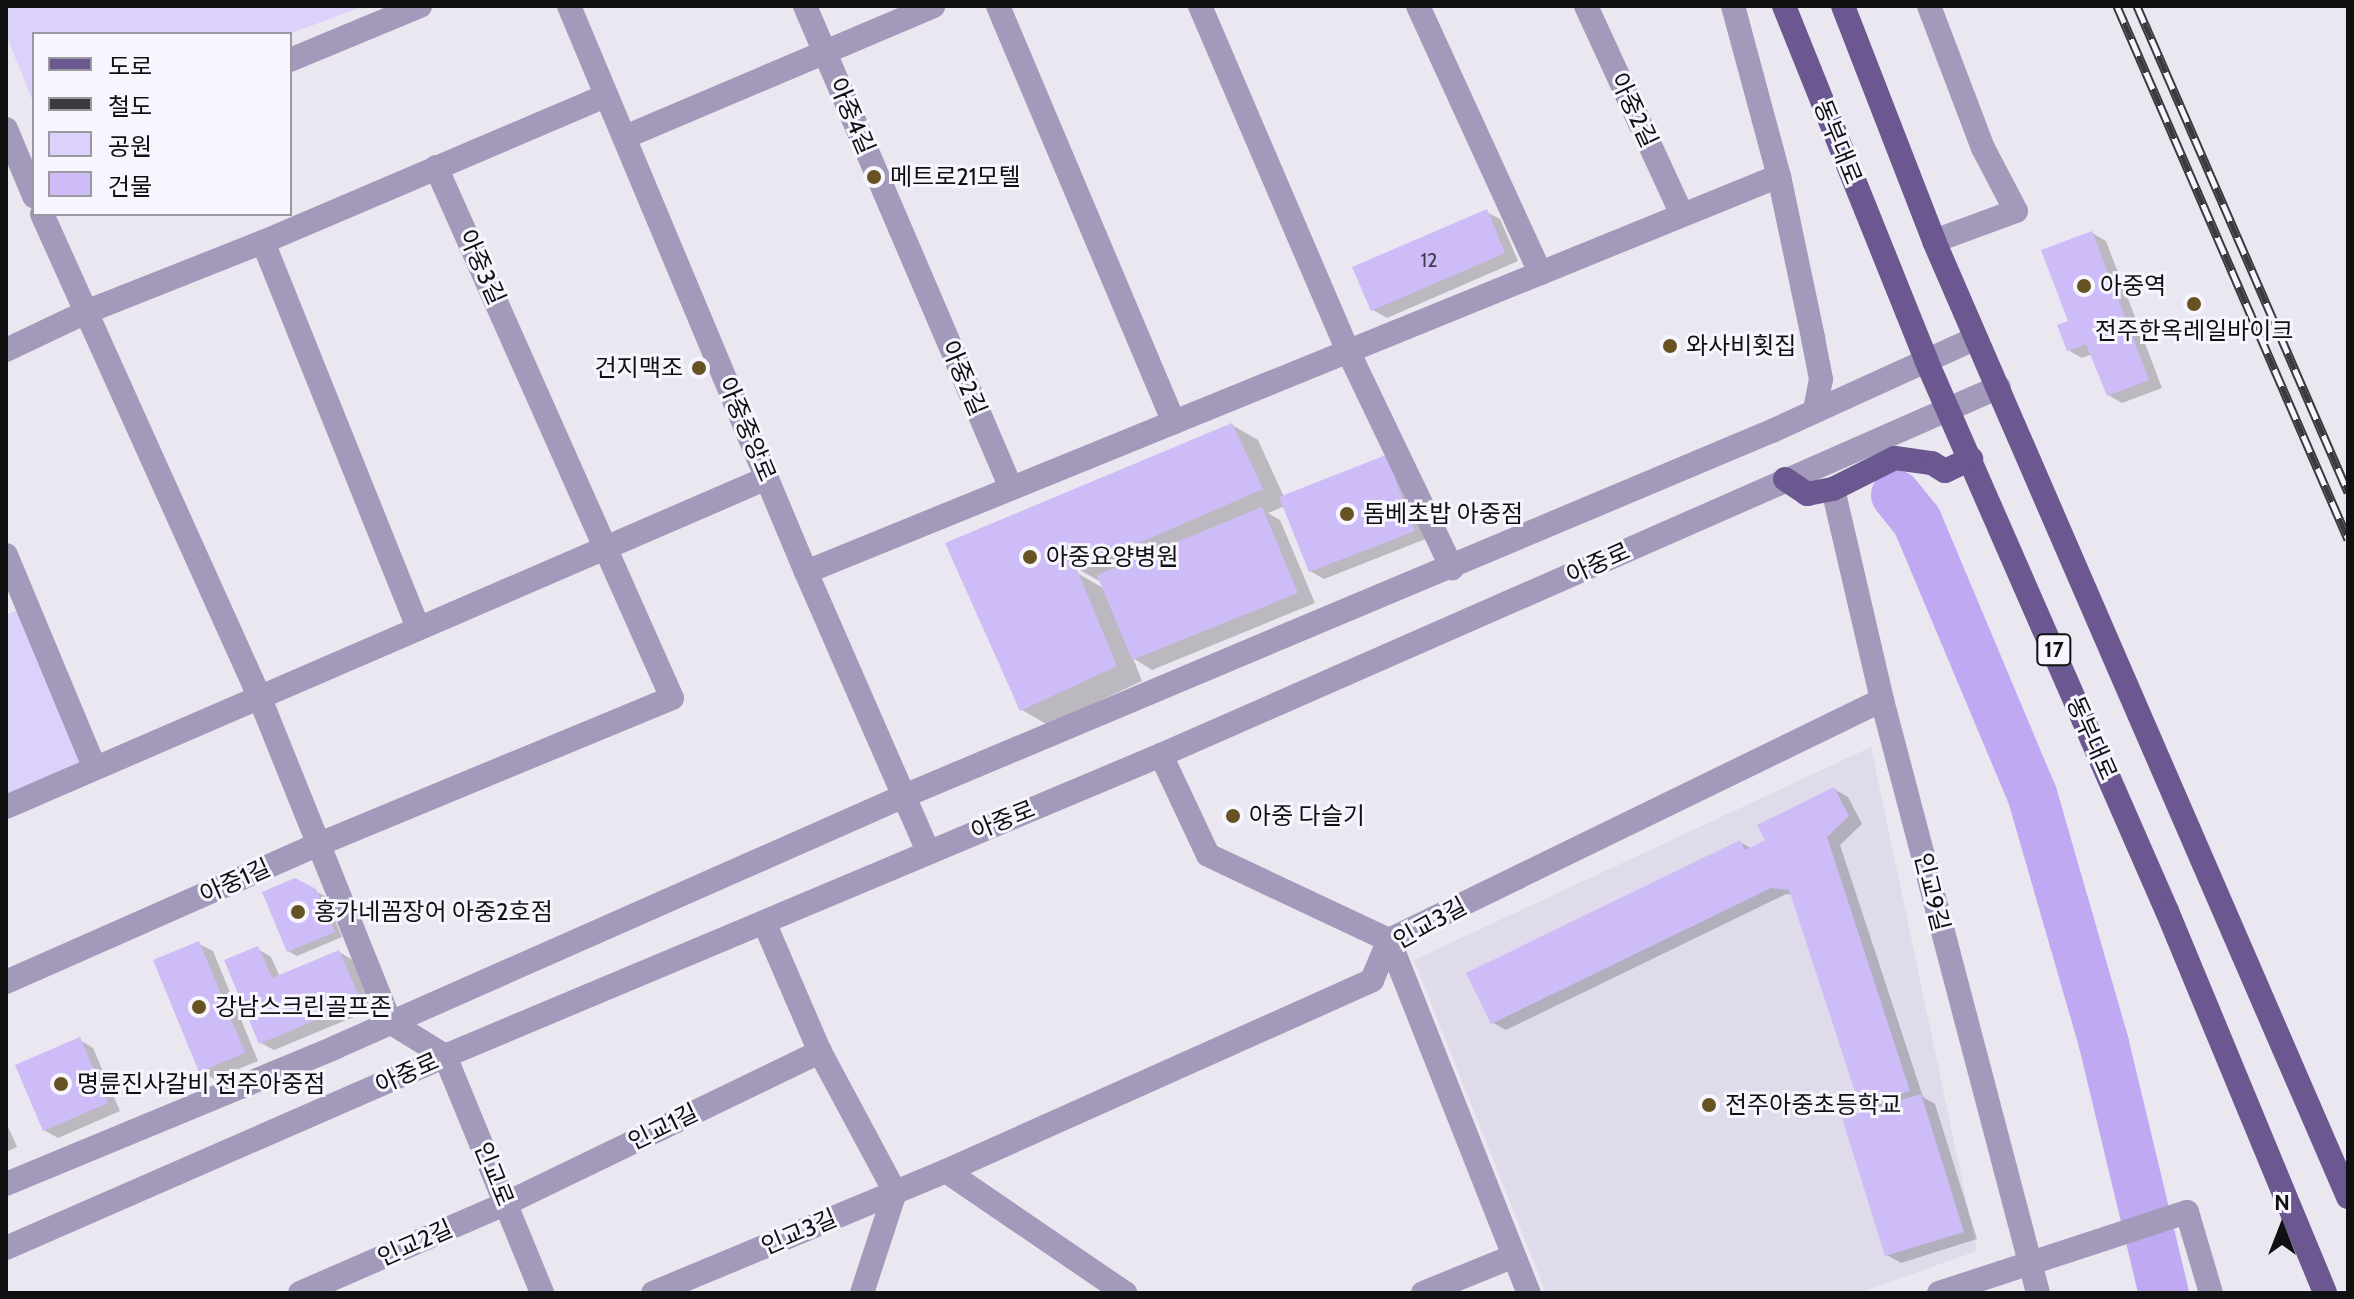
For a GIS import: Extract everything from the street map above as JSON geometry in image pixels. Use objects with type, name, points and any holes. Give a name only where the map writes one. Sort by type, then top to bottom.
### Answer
[{"type":"main road","name":"동부대로","points":[[1784,6],[1926,360],[2167,911],[2325,1293]]},
{"type":"main road","name":"17","points":[[1843,6],[1934,241],[2348,1197]]},
{"type":"main road","points":[[1785,479],[1807,494],[1833,489],[1895,458],[1932,463],[1945,471],[1971,459]]},
{"type":"street","points":[[292,59],[420,6]]},
{"type":"street","name":"아중중앙로","points":[[569,6],[806,572],[928,851]]},
{"type":"street","name":"아중4길","points":[[805,6],[917,268]]},
{"type":"street","name":"아중4길","points":[[625,137],[933,6]]},
{"type":"street","points":[[998,6],[1174,422]]},
{"type":"street","points":[[1200,6],[1348,351],[1452,568]]},
{"type":"street","points":[[1418,6],[1540,273]]},
{"type":"street","name":"아중2길","points":[[1586,6],[1682,215]]},
{"type":"street","points":[[1733,6],[1779,176],[1821,379],[1815,410]]},
{"type":"street","points":[[1929,6],[1983,148],[2016,211],[1934,241]]},
{"type":"street","points":[[6,350],[86,312],[263,242],[605,96]]},
{"type":"street","points":[[6,129],[28,168]]},
{"type":"street","name":"아중3길","points":[[436,167],[528,368],[603,548]]},
{"type":"street","points":[[806,572],[1779,176]]},
{"type":"street","points":[[43,216],[259,696],[390,1022],[445,1056]]},
{"type":"street","points":[[263,242],[418,628]]},
{"type":"street","name":"아중2길","points":[[917,268],[1011,488]]},
{"type":"street","points":[[6,1184],[390,1022],[904,796],[1452,568],[1976,338]]},
{"type":"street","name":"아중로","points":[[6,1248],[445,1056],[1161,755],[1999,387]]},
{"type":"street","points":[[6,807],[94,766],[767,478]]},
{"type":"street","name":"인교9길","points":[[1833,489],[1882,700],[2038,1293]]},
{"type":"street","name":"아중1길","points":[[6,982],[317,845],[672,698],[603,548]]},
{"type":"street","points":[[10,565],[94,766]]},
{"type":"street","name":"인교3길","points":[[653,1293],[946,1171],[1372,980],[1389,940],[1882,700]]},
{"type":"street","points":[[1161,755],[1208,855],[1389,940],[1529,1293]]},
{"type":"street","points":[[764,922],[820,1052],[895,1192],[862,1293]]},
{"type":"street","name":"인교1길","points":[[507,1203],[820,1052]]},
{"type":"street","name":"인교로","points":[[445,1056],[542,1293]]},
{"type":"street","points":[[946,1171],[1125,1293]]},
{"type":"street","name":"인교2길","points":[[300,1293],[325,1288],[507,1203]]},
{"type":"street","points":[[1939,1293],[2187,1212],[2211,1293]]},
{"type":"street","points":[[1423,1293],[1514,1256]]},
{"type":"shaded area","name":"전주아중초등학교","points":[[1871,747],[1977,1251],[1858,1293],[1546,1293],[1414,960]]},
{"type":"green space","points":[[6,6],[364,6],[292,33],[32,32],[32,99],[6,35]]},
{"type":"green space","points":[[27,605],[94,766],[6,807],[6,615]]},
{"type":"building","points":[[1487,209],[1505,253],[1371,311],[1352,267]]},
{"type":"building","name":"아중역","points":[[2092,231],[2149,380],[2107,396],[2086,344],[2067,351],[2057,325],[2068,321],[2041,250]]},
{"type":"building","name":"아중요양병원","points":[[1232,423],[1263,489],[1077,570],[1117,666],[1020,711],[945,543]]},
{"type":"building","name":"돔베초밥 아중점","points":[[1386,455],[1415,531],[1309,572],[1279,497]]},
{"type":"building","points":[[1262,507],[1298,593],[1132,660],[1097,575]]},
{"type":"building","points":[[1834,787],[1849,816],[1827,837],[1910,1091],[1860,1107],[1789,890],[1771,888],[1491,1024],[1466,973],[1740,840],[1745,850],[1765,840],[1757,825]]},
{"type":"building","name":"홍가네꼼장어 아중2호점","points":[[295,878],[316,889],[335,932],[287,952],[262,892]]},
{"type":"building","name":"강남스크린골프존","points":[[199,941],[245,1053],[199,1072],[153,960]]},
{"type":"building","points":[[258,946],[272,978],[339,950],[361,1001],[259,1044],[224,960]]},
{"type":"building","name":"명륜진사갈비 전주아중점","points":[[80,1037],[108,1103],[43,1131],[15,1065]]},
{"type":"building","points":[[1921,1094],[1964,1232],[1885,1256],[1842,1118]]},
{"type":"waterway","points":[[1896,495],[1917,521],[2032,794],[2104,1044],[2164,1293]]},
{"type":"railway","points":[[2117,6],[2348,539]]},
{"type":"railway","points":[[2137,6],[2348,492]]},
{"type":"place","name":"메트로21모텔","points":[[874,177]]},
{"type":"place","name":"아중역","points":[[2084,286]]},
{"type":"place","name":"전주한옥레일바이크","points":[[2194,304]]},
{"type":"place","name":"와사비횟집","points":[[1670,346]]},
{"type":"place","name":"건지맥조","points":[[699,368]]},
{"type":"place","name":"돔베초밥 아중점","points":[[1347,514]]},
{"type":"place","name":"아중요양병원","points":[[1030,557]]},
{"type":"place","name":"아중 다슬기","points":[[1233,816]]},
{"type":"place","name":"홍가네꼼장어 아중2호점","points":[[298,912]]},
{"type":"place","name":"강남스크린골프존","points":[[199,1007]]},
{"type":"place","name":"명륜진사갈비 전주아중점","points":[[61,1084]]},
{"type":"place","name":"전주아중초등학교","points":[[1709,1105]]}]
